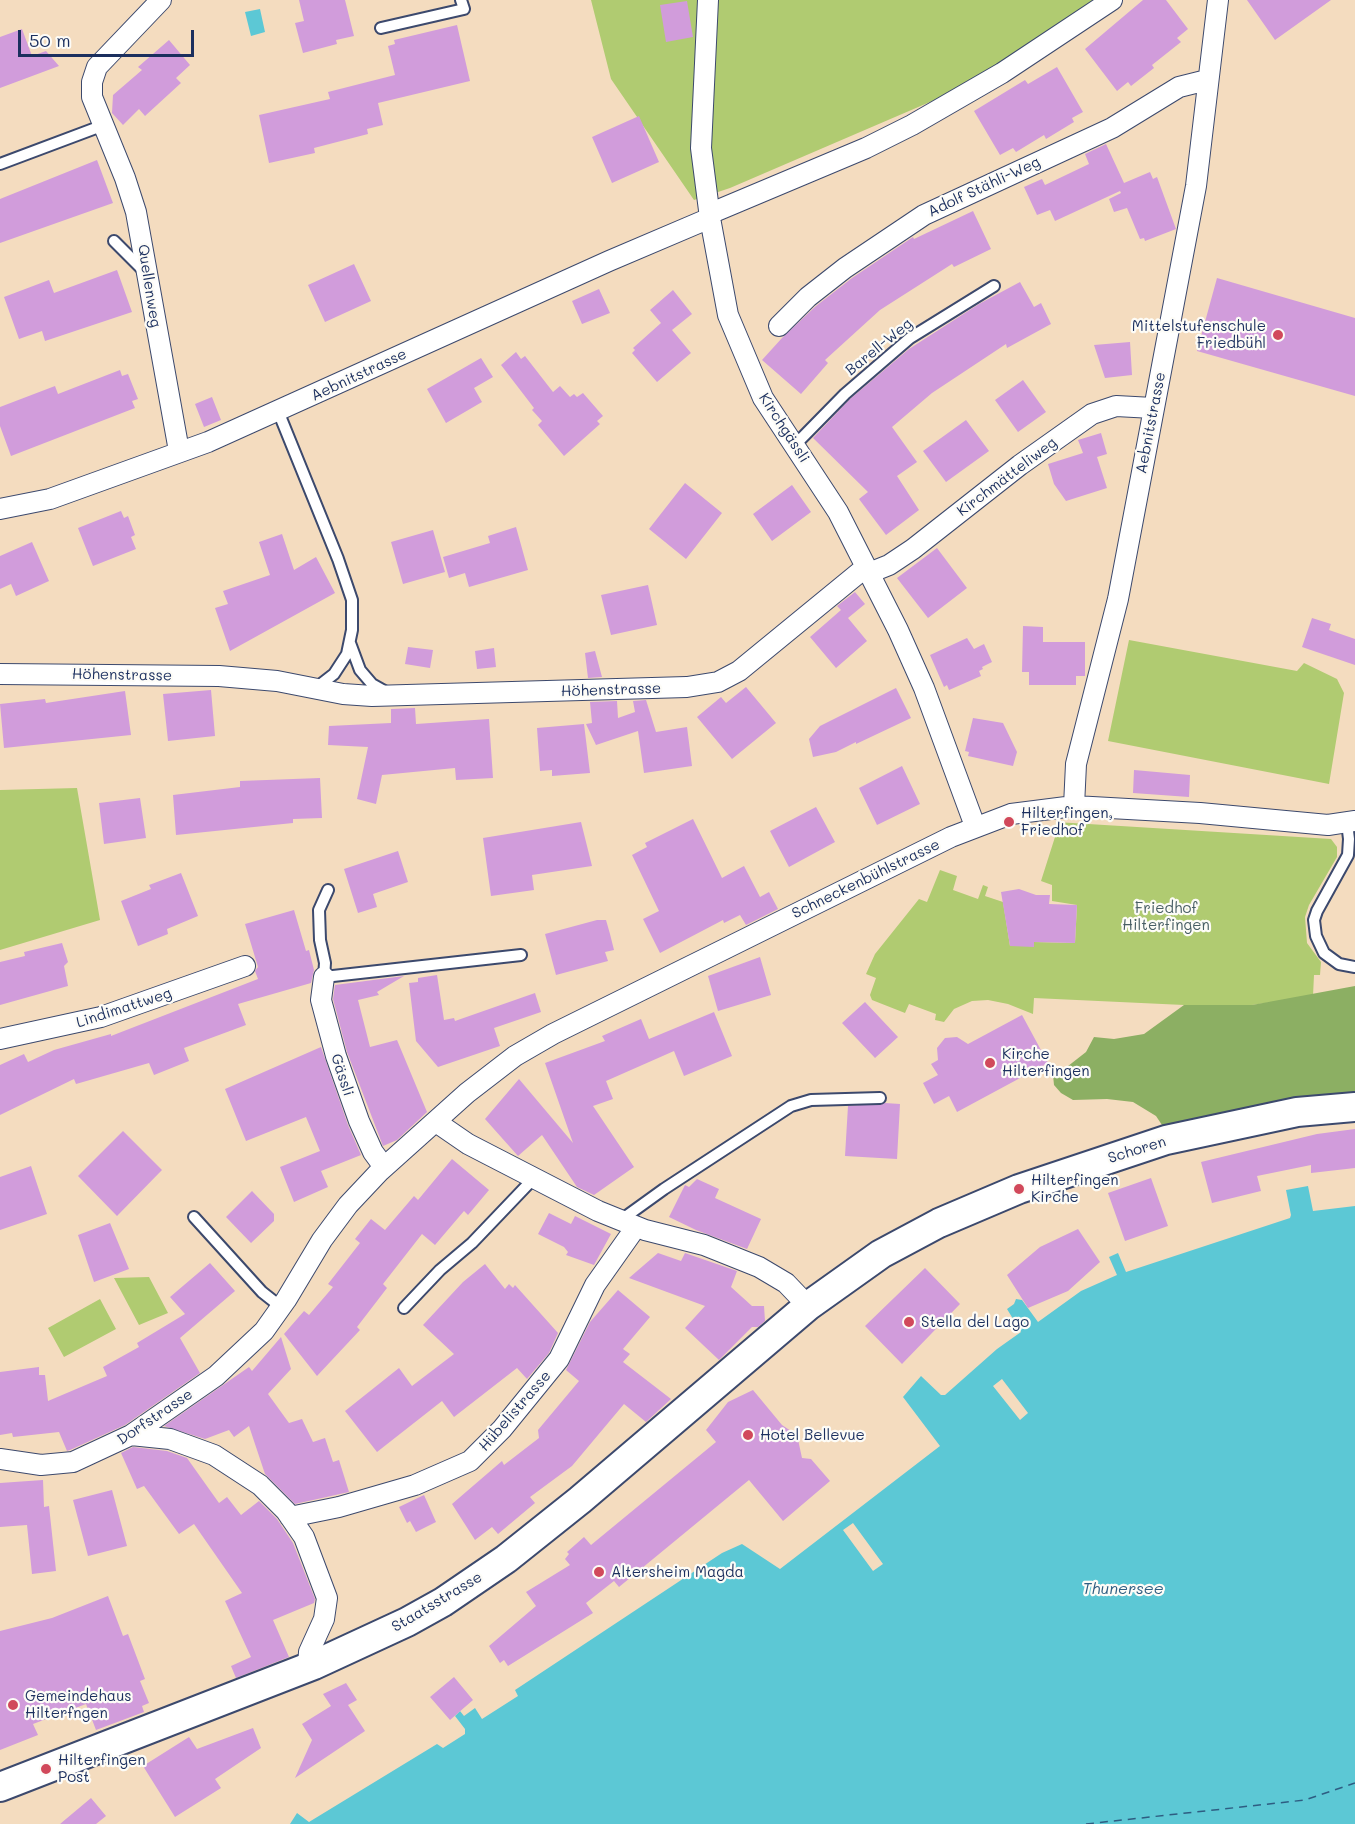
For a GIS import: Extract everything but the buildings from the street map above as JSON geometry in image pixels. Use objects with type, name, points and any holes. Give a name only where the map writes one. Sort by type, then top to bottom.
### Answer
[{"type":"main road","name":"Schoren","points":[[808,1306],[881,1254],[939,1222],[1019,1189],[1118,1155],[1208,1130],[1297,1113],[1355,1107]]},
{"type":"main road","name":"Staatsstrasse","points":[[0,1787],[308,1667],[407,1622],[443,1602],[506,1560],[808,1306]]},
{"type":"street","name":"Quellenweg","points":[[161,0],[98,67],[92,82],[92,97],[136,212],[179,452]]},
{"type":"street","name":"Kirchgässli","points":[[708,0],[701,148],[709,216],[721,286],[735,336],[763,398],[838,512],[868,570],[924,688],[975,826]]},
{"type":"street","name":"Aebnitstrasse","points":[[0,509],[50,500],[208,442],[630,251],[866,148],[912,125],[1002,73],[1112,0]]},
{"type":"street","name":"Aebnitstrasse","points":[[1074,806],[1076,764],[1118,599],[1196,186],[1218,0]]},
{"type":"street","name":"Adolf Stähli-Weg","points":[[779,326],[808,297],[845,268],[924,215],[1112,128],[1188,83],[1207,81]]},
{"type":"street","name":"Kirchmätteliweg","points":[[868,570],[889,565],[913,549],[1020,465],[1092,414],[1116,406],[1153,408]]},
{"type":"street","name":"Höhenstrasse","points":[[0,674],[219,676],[316,688],[343,694],[392,696],[687,687],[718,682],[739,671],[868,570]]},
{"type":"street","name":"Schneckenbühlstrasse","points":[[436,1122],[496,1068],[553,1034],[975,826],[1011,814],[1074,806],[1200,813],[1328,825],[1351,822]]},
{"type":"street","name":"Lindimattweg","points":[[0,1039],[101,1017],[245,966]]},
{"type":"street","name":"Gässli","points":[[324,977],[321,1000],[336,1056],[359,1121],[384,1167]]},
{"type":"street","name":"Dorfstrasse","points":[[0,1459],[41,1465],[63,1464],[105,1449],[131,1435],[216,1376],[250,1345],[281,1307],[322,1240],[348,1204],[384,1167],[436,1122]]},
{"type":"street","points":[[436,1122],[468,1144],[628,1224],[746,1260],[786,1283],[808,1306]]},
{"type":"street","name":"Hübelistrasse","points":[[290,1517],[339,1507],[415,1485],[441,1476],[477,1455],[559,1359],[628,1224]]},
{"type":"street","points":[[131,1435],[170,1439],[214,1455],[260,1485],[290,1517],[304,1537],[327,1598],[324,1619],[309,1653],[308,1667]]},
{"type":"lane","points":[[381,28],[464,9],[461,0]]},
{"type":"lane","points":[[0,164],[104,125]]},
{"type":"lane","points":[[114,241],[147,274]]},
{"type":"lane","name":"Barell-Weg","points":[[794,446],[844,394],[910,338],[994,286]]},
{"type":"lane","points":[[278,411],[348,586],[353,615],[350,643],[341,666],[316,688]]},
{"type":"lane","points":[[350,643],[360,670],[372,684],[392,696]]},
{"type":"lane","name":"Schneckenbühlstrasse","points":[[1351,822],[1348,855],[1317,911],[1314,921],[1316,936],[1324,953],[1339,964],[1355,967]]},
{"type":"lane","name":"Gässli","points":[[324,977],[326,963],[320,940],[319,910],[328,890]]},
{"type":"lane","points":[[324,977],[520,954]]},
{"type":"lane","points":[[628,1224],[664,1188],[791,1106],[811,1100],[880,1098]]},
{"type":"lane","points":[[404,1308],[440,1270],[472,1244],[535,1178]]},
{"type":"lane","points":[[194,1217],[262,1292],[281,1307]]},
{"type":"green space","points":[[591,0],[1094,0],[1002,71],[730,188],[694,200],[611,79]]},
{"type":"green space","points":[[1129,640],[1297,671],[1304,663],[1337,679],[1344,693],[1329,784],[1108,741]]},
{"type":"green space","points":[[77,788],[100,920],[0,950],[0,790]]},
{"type":"green space","name":"Friedhof Hilterfingen","points":[[1056,822],[1331,839],[1337,847],[1337,857],[1309,905],[1305,917],[1307,943],[1321,962],[1320,975],[1314,975],[1313,996],[1252,1005],[1184,1005],[1034,998],[1033,1014],[1008,1004],[988,1000],[972,1001],[954,1009],[944,1022],[935,1020],[936,1014],[909,1004],[905,1013],[872,1000],[870,995],[876,978],[866,974],[875,954],[919,899],[927,902],[940,870],[957,876],[953,890],[978,899],[983,885],[988,887],[985,896],[1003,902],[1010,946],[1034,942],[1075,943],[1077,905],[1052,901],[1052,885],[1041,881],[1055,837]]},
{"type":"green space","points":[[1355,986],[1355,1107],[1166,1140],[1162,1125],[1156,1116],[1133,1102],[1107,1099],[1073,1100],[1061,1093],[1054,1085],[1053,1075],[1086,1052],[1094,1037],[1114,1039],[1144,1034],[1184,1005],[1252,1005]]},
{"type":"green space","points":[[149,1277],[168,1313],[139,1325],[114,1278]]},
{"type":"green space","points":[[100,1299],[116,1329],[64,1357],[48,1328]]},
{"type":"water","points":[[260,9],[265,32],[251,36],[245,12]]},
{"type":"water","name":"Thunersee","points":[[1308,1186],[1313,1211],[1355,1206],[1355,1824],[290,1824],[297,1813],[309,1822],[437,1744],[443,1748],[465,1734],[465,1729],[455,1716],[460,1711],[464,1716],[475,1708],[482,1719],[518,1696],[515,1690],[722,1553],[742,1544],[780,1569],[940,1446],[903,1397],[921,1376],[941,1395],[945,1395],[997,1349],[1021,1332],[1007,1309],[1014,1304],[1016,1299],[1022,1300],[1038,1322],[1081,1291],[1117,1275],[1109,1257],[1118,1253],[1126,1272],[1290,1218],[1286,1190]]},
{"type":"pier","points":[[1002,1379],[1028,1413],[1020,1420],[993,1386]]},
{"type":"pier","points":[[853,1523],[883,1564],[873,1571],[843,1530]]},
{"type":"ferry route","points":[[1086,1824],[1305,1800],[1355,1783]]},
{"type":"place","name":"Mittelstufenschule Friedbühl","points":[[1278,335]]},
{"type":"place","name":"Hilterfingen, Friedhof","points":[[1009,822]]},
{"type":"place","name":"Kirche Hilterfingen","points":[[990,1063]]},
{"type":"place","name":"Hilterfingen Kirche","points":[[1019,1189]]},
{"type":"place","name":"Stella del Lago","points":[[909,1322]]},
{"type":"place","name":"Hotel Bellevue","points":[[748,1435]]},
{"type":"place","name":"Altersheim Magda","points":[[599,1572]]},
{"type":"place","name":"Gemeindehaus Hilterfngen","points":[[13,1705]]},
{"type":"place","name":"Hilterfingen Post","points":[[46,1769]]}]
